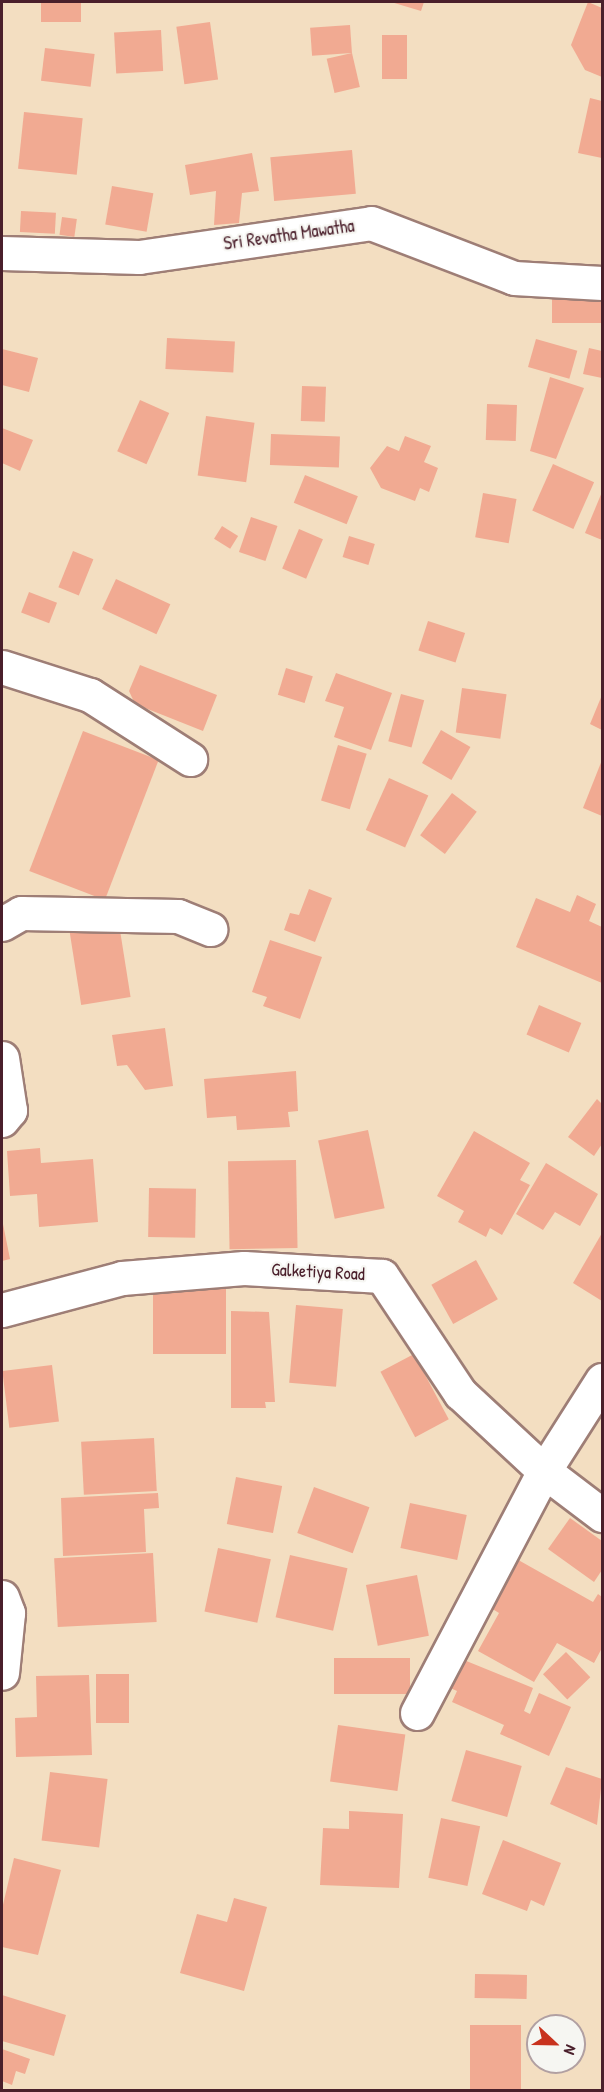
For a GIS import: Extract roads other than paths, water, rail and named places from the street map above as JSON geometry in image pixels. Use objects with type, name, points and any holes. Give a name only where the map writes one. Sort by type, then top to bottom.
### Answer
[{"type":"street","name":"Sri Revatha Mawatha","points":[[2,253],[139,257],[371,223],[514,278],[603,283]]},
{"type":"street","points":[[2,667],[90,695],[190,759]]},
{"type":"street","points":[[2,924],[21,913],[178,916],[211,929]]},
{"type":"street","points":[[2,1059],[10,1110],[2,1120]]},
{"type":"street","name":"Galketiya Road","points":[[2,1310],[133,1277],[244,1268],[382,1275],[460,1393],[544,1471],[603,1515]]},
{"type":"street","points":[[417,1713],[544,1471],[603,1380]]},
{"type":"street","points":[[2,1597],[8,1613],[2,1673]]}]
